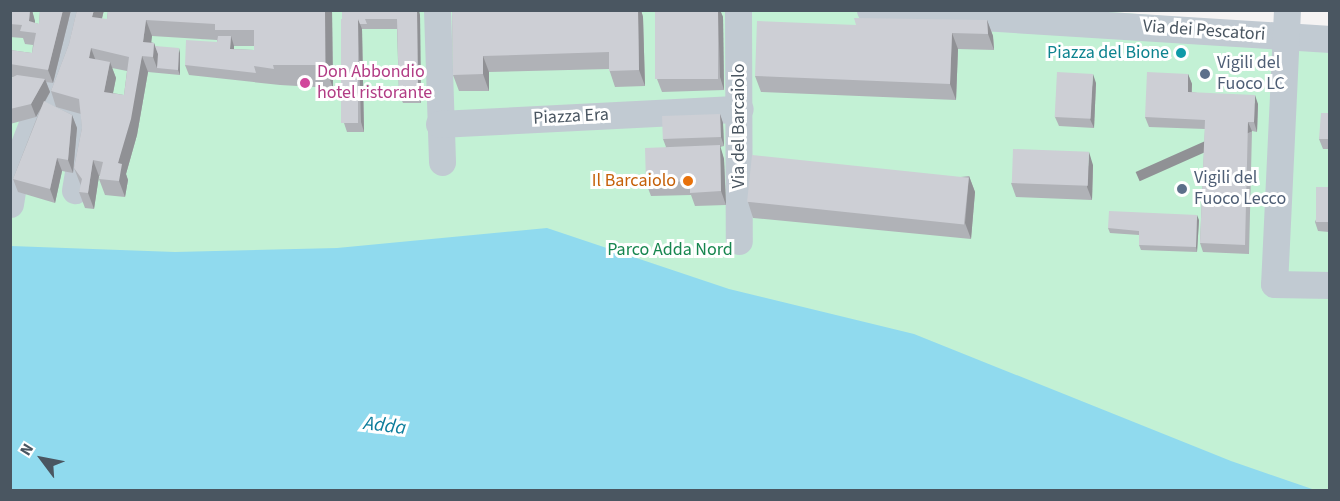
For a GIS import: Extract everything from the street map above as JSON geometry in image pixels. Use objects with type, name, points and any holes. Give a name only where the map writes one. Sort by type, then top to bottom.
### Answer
[{"type":"street","points":[[12,189],[16,165],[76,10]]},
{"type":"street","points":[[437,10],[442,162]]},
{"type":"street","name":"Via del Barcaiolo","points":[[738,10],[739,241]]},
{"type":"street","name":"Via dei Pescatori","points":[[870,10],[1287,24],[1329,39]]},
{"type":"street","points":[[1287,24],[1274,284],[1329,285]]},
{"type":"street","points":[[39,105],[79,123],[84,137],[75,190]]},
{"type":"street","name":"Piazza Era","points":[[439,124],[740,109]]},
{"type":"green space","name":"Parco Adda Nord","points":[[1086,10],[1329,29],[1329,490],[11,490],[10,11]]},
{"type":"water","name":"Adda","points":[[547,228],[729,289],[914,334],[1231,461],[1315,490],[11,490],[11,246],[175,252],[337,248]]},
{"type":"building","points":[[10,10],[30,10],[29,21],[39,24],[40,10],[63,10],[48,70],[10,64],[10,50],[32,53],[36,33],[20,31],[22,25],[10,24]]},
{"type":"building","points":[[77,10],[94,10],[92,17],[107,19],[108,10],[272,10],[274,69],[254,66],[254,30],[215,30],[215,24],[146,20],[143,42],[154,43],[153,57],[142,56],[131,119],[118,163],[122,164],[119,181],[99,179],[103,162],[93,160],[88,193],[79,192],[82,179],[74,168],[82,128],[79,99],[51,91],[69,44]],"holes":[[[91,48],[129,57],[124,95],[104,92],[110,62],[89,58]]]},
{"type":"building","points":[[272,10],[325,10],[325,65],[272,65]]},
{"type":"building","points":[[342,10],[365,10],[367,24],[360,24],[358,19],[342,19]]},
{"type":"building","points":[[365,10],[417,10],[418,93],[399,94],[397,19],[365,19]]},
{"type":"building","points":[[452,10],[638,10],[639,70],[609,71],[609,52],[483,56],[483,74],[453,75]]},
{"type":"building","points":[[655,10],[718,10],[718,79],[655,79]]},
{"type":"building","points":[[854,18],[987,20],[988,34],[952,33],[950,84],[755,76],[757,21],[856,25]]},
{"type":"building","points":[[341,19],[358,19],[358,123],[341,123]]},
{"type":"building","points":[[218,36],[231,36],[230,49],[254,50],[256,73],[185,65],[186,40],[217,42]]},
{"type":"building","points":[[155,46],[179,48],[178,70],[157,68],[158,54]]},
{"type":"building","points":[[1057,72],[1093,74],[1091,119],[1055,117]]},
{"type":"building","points":[[1147,72],[1188,74],[1188,92],[1255,95],[1254,122],[1248,122],[1245,245],[1200,243],[1205,120],[1145,117]]},
{"type":"building","points":[[17,75],[45,79],[31,104],[10,109],[11,78]]},
{"type":"building","points":[[44,101],[72,115],[68,160],[57,158],[50,189],[13,179]]},
{"type":"building","points":[[1321,113],[1329,113],[1329,139],[1319,139]]},
{"type":"building","points":[[720,114],[721,137],[663,139],[662,116]]},
{"type":"building","name":"Il Barcaiolo","points":[[720,145],[721,191],[690,193],[690,181],[646,183],[645,148]]},
{"type":"building","points":[[1013,149],[1089,152],[1088,186],[1012,183]]},
{"type":"building","points":[[752,155],[969,178],[964,225],[747,202]]},
{"type":"building","points":[[1316,187],[1329,187],[1329,222],[1316,222]]},
{"type":"building","points":[[1109,211],[1197,215],[1196,247],[1139,245],[1139,231],[1108,228]]},
{"type":"place","name":"Piazza del Bione","points":[[1181,53]]},
{"type":"place","name":"Vigili del Fuoco LC","points":[[1205,74]]},
{"type":"place","name":"Don Abbondio hotel ristorante","points":[[305,83]]},
{"type":"place","name":"Il Barcaiolo","points":[[688,181]]},
{"type":"place","name":"Vigili del Fuoco Lecco","points":[[1182,189]]}]
